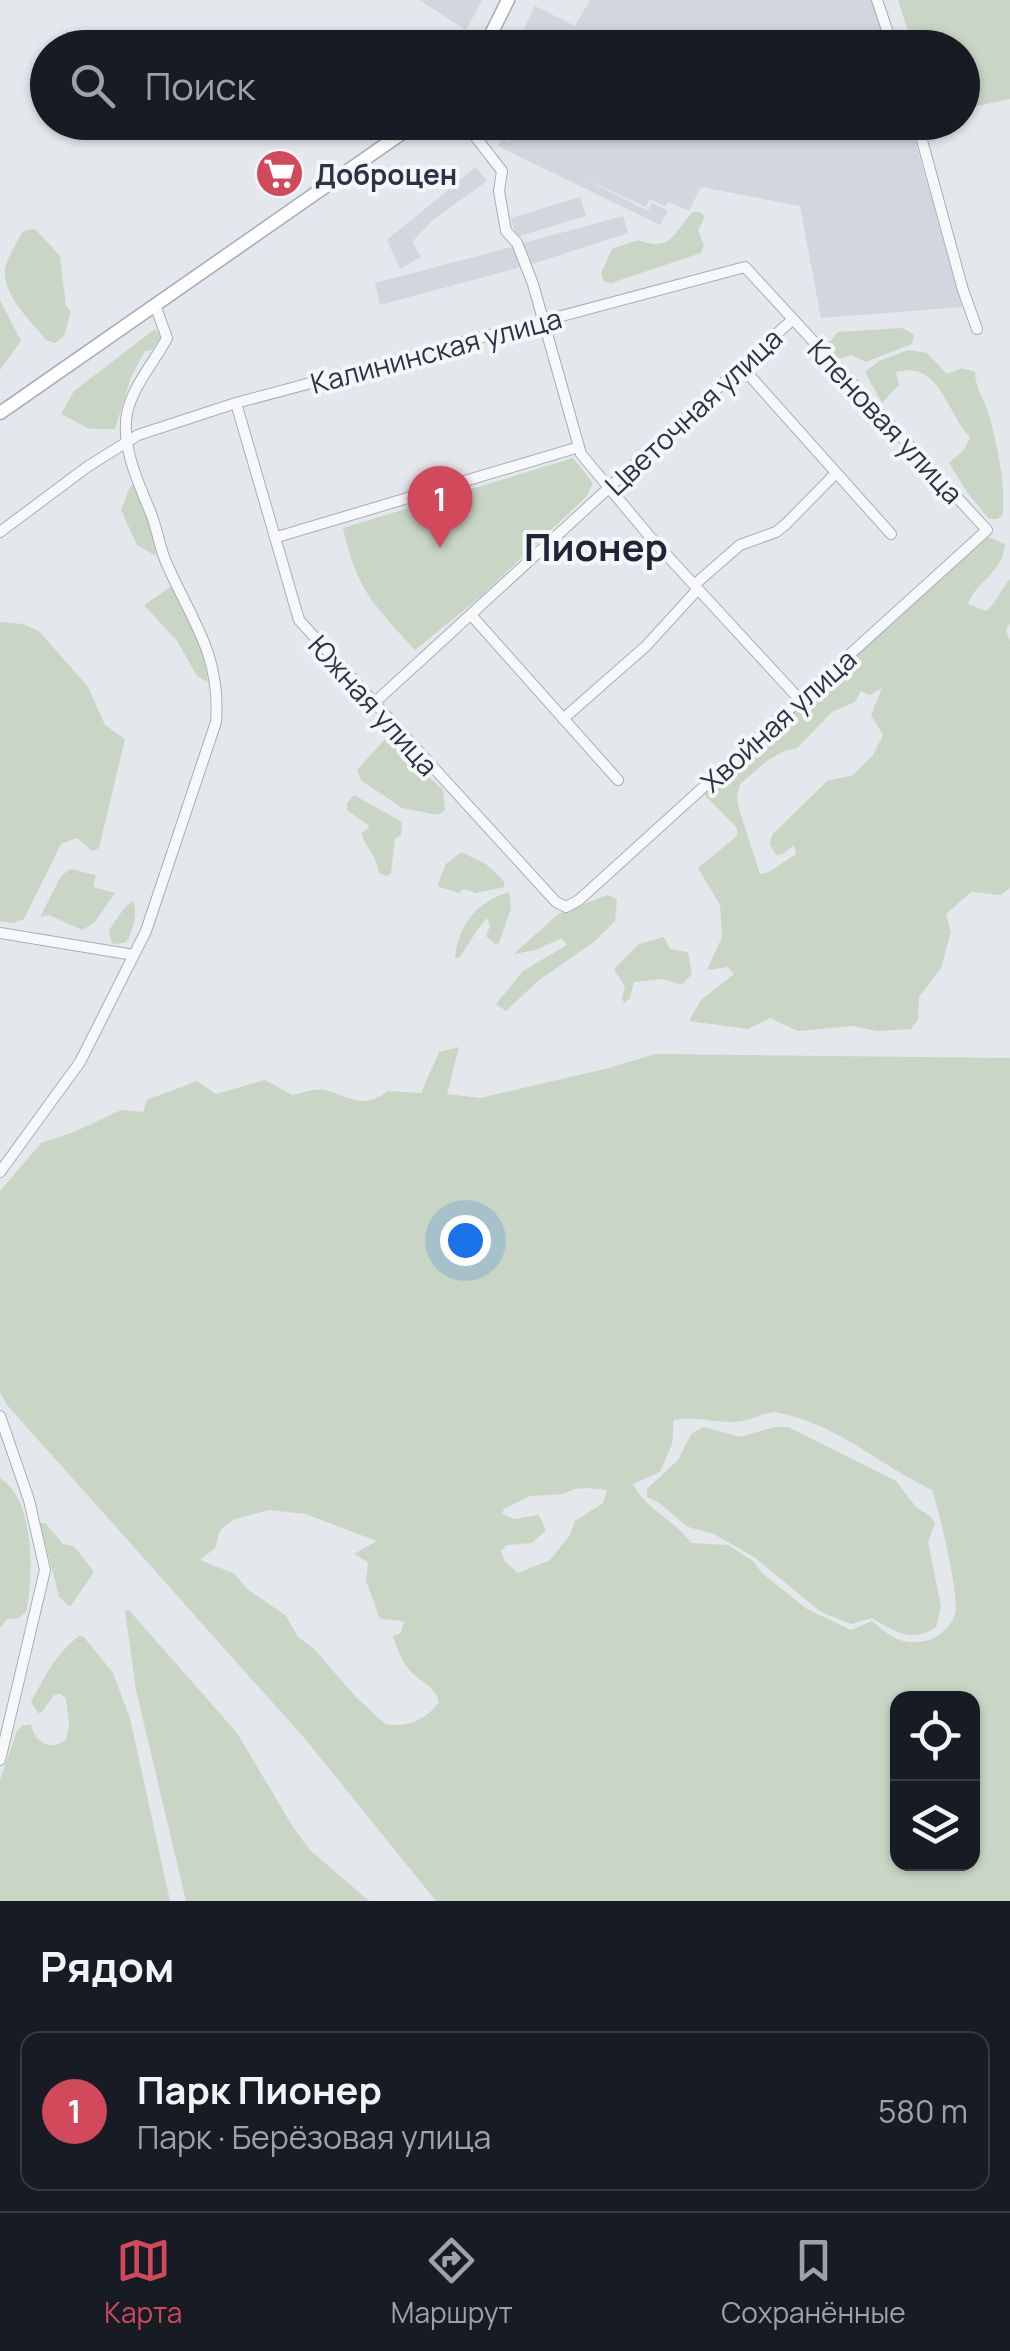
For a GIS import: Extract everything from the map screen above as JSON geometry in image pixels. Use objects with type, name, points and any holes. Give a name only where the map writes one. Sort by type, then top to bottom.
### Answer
[{"type":"main road","points":[[493,30],[508,0]]},
{"type":"main road","points":[[0,413],[392,140]]},
{"type":"street","points":[[877,0],[886,30]]},
{"type":"street","points":[[478,140],[502,171],[498,191],[506,231],[517,243],[545,322],[579,447],[609,488],[801,701]]},
{"type":"street","points":[[922,140],[963,290],[978,328]]},
{"type":"street","name":"Калининская улица","points":[[0,532],[128,440],[236,402],[745,267]]},
{"type":"street","name":"Кленовая улица","points":[[745,267],[986,530]]},
{"type":"street","points":[[0,1172],[80,1062],[146,931],[216,722],[218,692],[204,638],[160,549],[152,514],[136,482],[128,440],[127,414],[131,403],[167,338],[155,305]]},
{"type":"street","name":"Цветочная улица","points":[[373,704],[792,320]]},
{"type":"street","points":[[740,365],[891,534]]},
{"type":"street","name":"Южная улица","points":[[236,402],[299,620],[556,902],[566,907]]},
{"type":"street","points":[[277,537],[579,447]]},
{"type":"street","points":[[563,719],[646,646],[696,587],[740,544],[776,532],[836,472]]},
{"type":"street","name":"Хвойная улица","points":[[566,907],[579,900],[801,701],[986,530]]},
{"type":"street","points":[[472,616],[618,780]]},
{"type":"street","points":[[0,933],[134,954]]},
{"type":"street","points":[[0,1416],[29,1500],[45,1570],[0,1760]]},
{"type":"shaded area","points":[[419,0],[482,0],[466,30]]},
{"type":"shaded area","points":[[590,0],[872,0],[882,30],[523,30],[535,6],[575,26]]},
{"type":"shaded area","points":[[501,140],[915,140],[962,307],[821,318],[800,206],[701,187],[689,211],[668,202],[665,207],[650,199],[646,207],[574,174],[648,211],[652,203],[668,211],[660,225],[498,146]]},
{"type":"shaded area","points":[[476,167],[487,181],[433,220],[412,242],[421,257],[400,269],[387,240]]},
{"type":"shaded area","points":[[580,197],[586,216],[516,237],[511,218]]},
{"type":"shaded area","points":[[623,216],[628,233],[526,266],[520,244]]},
{"type":"shaded area","points":[[516,246],[521,267],[380,305],[375,283]]},
{"type":"green space","points":[[898,0],[1010,0],[1010,99],[980,105],[980,30],[908,30]]},
{"type":"green space","points":[[693,212],[705,217],[698,230],[704,245],[701,253],[611,283],[604,281],[601,273],[612,249],[638,240],[665,242]]},
{"type":"green space","points":[[35,229],[60,256],[66,306],[71,311],[64,336],[55,343],[46,340],[19,308],[5,279],[8,260],[23,231]]},
{"type":"green space","points":[[0,300],[21,341],[0,370]]},
{"type":"green space","points":[[903,328],[914,335],[912,344],[866,362],[851,355],[837,359],[828,344],[838,332]]},
{"type":"green space","points":[[155,329],[161,337],[152,350],[145,351],[131,377],[115,429],[90,429],[61,414],[74,391]]},
{"type":"green space","points":[[908,350],[927,353],[947,374],[962,368],[975,372],[1000,466],[1003,514],[998,519],[989,519],[949,463],[964,450],[970,437],[932,381],[911,370],[896,372],[899,385],[882,403],[865,372],[879,361]]},
{"type":"green space","points":[[573,458],[593,483],[586,497],[480,597],[415,650],[368,595],[354,567],[343,528]]},
{"type":"green space","points":[[135,482],[150,514],[156,556],[137,545],[121,510]]},
{"type":"green space","points":[[988,537],[1005,544],[1000,562],[968,604],[986,611],[1010,579],[1010,623],[1006,631],[1010,641],[1010,888],[1001,895],[971,892],[946,914],[951,932],[941,968],[919,997],[918,1019],[911,1029],[877,1031],[853,1026],[798,1031],[770,1018],[748,1029],[689,1021],[701,1000],[734,974],[728,967],[707,970],[722,937],[720,905],[698,868],[737,836],[737,828],[704,794]],"holes":[[[882,688],[871,715],[883,735],[873,755],[853,775],[827,781],[772,835],[770,844],[776,855],[794,845],[796,854],[760,874],[739,809],[740,784],[768,760],[797,748],[832,712],[855,702],[861,691],[870,695]]]},
{"type":"green space","points":[[172,586],[200,635],[208,682],[197,676],[177,641],[144,605]]},
{"type":"green space","points":[[0,622],[23,624],[40,632],[88,687],[105,725],[125,739],[99,848],[92,851],[77,838],[61,844],[24,919],[13,923],[0,921]]},
{"type":"green space","points":[[387,737],[443,790],[445,810],[438,815],[402,808],[362,781],[357,770]]},
{"type":"green space","points":[[354,795],[402,822],[401,835],[395,839],[391,873],[387,876],[379,873],[361,833],[368,825],[347,810]]},
{"type":"green space","points":[[461,852],[486,864],[504,881],[504,887],[476,893],[464,889],[458,893],[437,886],[446,864]]},
{"type":"green space","points":[[70,869],[96,875],[93,887],[115,893],[94,923],[82,930],[49,915],[40,917],[61,876]]},
{"type":"green space","points":[[509,892],[511,908],[499,943],[486,936],[490,926],[487,918],[459,958],[455,957],[460,935],[471,916],[487,902]]},
{"type":"green space","points":[[608,895],[617,899],[615,921],[594,942],[539,980],[506,1011],[496,1004],[523,971],[567,945],[562,938],[536,950],[514,954],[558,914]]},
{"type":"green space","points":[[133,901],[135,917],[130,934],[125,943],[112,944],[109,930]]},
{"type":"green space","points":[[664,937],[670,949],[688,952],[692,974],[681,985],[663,979],[634,982],[630,998],[624,1003],[625,987],[614,969],[639,944]]},
{"type":"green space","points":[[459,1047],[447,1094],[480,1098],[655,1054],[1010,1058],[1010,1901],[436,1901],[306,1740],[7,1405],[0,1392],[0,1191],[41,1143],[121,1110],[143,1112],[147,1100],[197,1081],[216,1094],[265,1080],[292,1095],[321,1090],[364,1101],[388,1091],[421,1093],[439,1052]],"holes":[[[774,1412],[817,1424],[932,1490],[956,1605],[951,1622],[939,1635],[923,1641],[906,1641],[891,1636],[872,1621],[851,1630],[807,1609],[763,1574],[752,1560],[728,1545],[691,1543],[645,1501],[633,1484],[660,1472],[672,1444],[674,1420],[738,1422]],[[589,1488],[607,1490],[603,1503],[575,1521],[570,1535],[550,1560],[518,1573],[505,1562],[501,1551],[507,1545],[532,1543],[546,1530],[539,1515],[514,1519],[502,1514],[504,1509],[530,1496]],[[269,1510],[305,1514],[377,1541],[354,1554],[368,1562],[366,1581],[380,1619],[404,1621],[401,1633],[393,1636],[403,1661],[439,1702],[422,1718],[408,1724],[385,1724],[298,1637],[286,1616],[246,1588],[235,1574],[200,1560],[215,1548],[226,1525]]]},
{"type":"green space","points":[[703,1427],[741,1437],[788,1427],[896,1481],[916,1507],[935,1523],[928,1542],[941,1606],[936,1627],[911,1635],[872,1618],[851,1624],[821,1612],[754,1557],[714,1534],[688,1527],[647,1497],[647,1489],[678,1460],[691,1434]]},
{"type":"green space","points":[[0,1478],[20,1503],[31,1560],[26,1612],[7,1619],[0,1628]]},
{"type":"green space","points":[[40,1523],[45,1523],[63,1544],[74,1546],[94,1572],[70,1607],[59,1597]]},
{"type":"green space","points":[[129,1610],[237,1733],[309,1849],[369,1901],[186,1901],[136,1690],[125,1611]]},
{"type":"green space","points":[[79,1636],[113,1673],[130,1718],[170,1901],[0,1901],[0,1780],[22,1726],[31,1724],[35,1736],[49,1745],[66,1740],[66,1699],[61,1694],[54,1695],[38,1713],[31,1702],[57,1658]]},
{"type":"place","name":"Доброцен","points":[[280,174]]},
{"type":"place","name":"Парк Пионер","points":[[440,548]]},
{"type":"district","name":"Пионер","points":[[596,546]]}]
